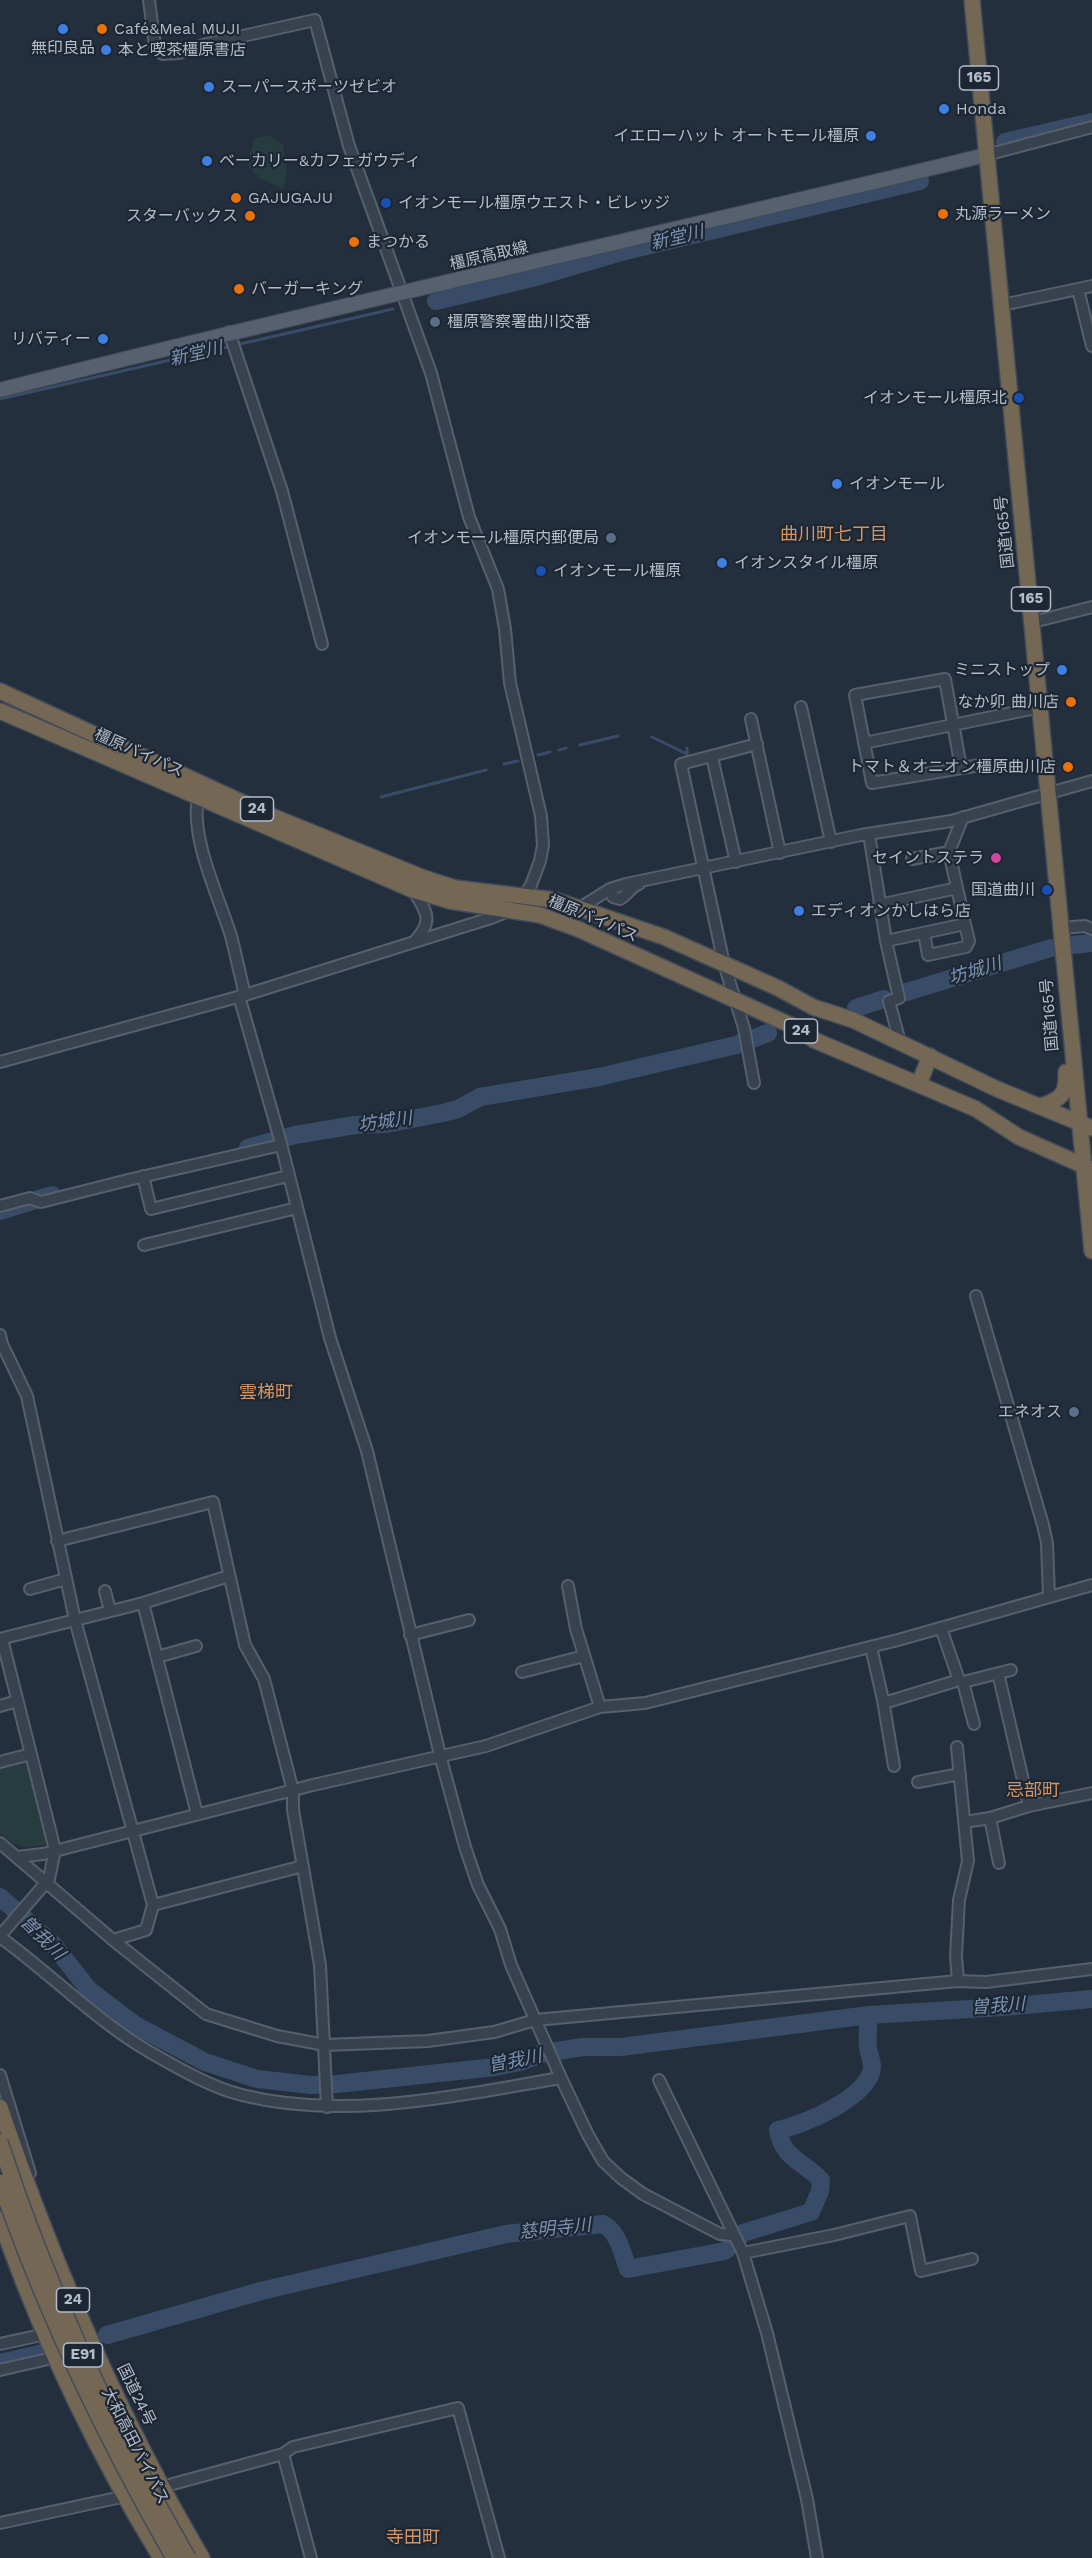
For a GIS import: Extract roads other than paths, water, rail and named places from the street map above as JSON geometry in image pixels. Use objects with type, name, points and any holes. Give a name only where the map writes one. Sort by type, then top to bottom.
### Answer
[{"type":"highway","name":"国道165号","points":[[972,0],[1041,707],[1070,1043],[1085,1125],[1092,1251]]},
{"type":"highway","name":"橿原バイパス","points":[[0,691],[264,812],[424,878],[455,888],[555,900],[664,937],[813,1007],[853,1020],[998,1089],[1085,1125]]},
{"type":"highway","name":"橿原バイパス","points":[[0,711],[412,890],[450,901],[540,915],[578,929],[796,1028],[814,1040],[976,1109],[1019,1137],[1088,1168]]},
{"type":"highway","points":[[1041,1106],[1056,1101],[1063,1093],[1066,1084],[1065,1062],[1070,1043]]},
{"type":"highway","points":[[919,1084],[930,1056]]},
{"type":"highway","name":"国道24号","points":[[0,2107],[48,2240],[85,2328],[162,2487],[202,2558]]},
{"type":"highway","name":"大和高田バイパス","points":[[0,2142],[30,2226],[90,2372],[161,2512],[188,2558]]},
{"type":"highway","name":"大和高田バイパス","points":[[0,2182],[17,2229],[80,2378],[119,2457],[174,2558]]},
{"type":"highway","name":"24","points":[[0,2219],[46,2334],[124,2497],[161,2558]]},
{"type":"main road","name":"橿原高取線","points":[[0,390],[231,340],[402,293],[986,155]]},
{"type":"street","points":[[0,1062],[242,995],[412,944],[511,909],[524,895],[540,861],[543,831],[510,683],[502,609],[491,571],[466,511],[431,373],[349,146],[315,20],[207,44],[171,55],[162,54],[155,46],[149,0]]},
{"type":"street","points":[[986,155],[1092,128]]},
{"type":"street","points":[[1002,305],[1092,286]]},
{"type":"street","points":[[1078,289],[1092,346]]},
{"type":"street","points":[[231,340],[282,491],[322,644]]},
{"type":"street","points":[[1033,622],[1092,608]]},
{"type":"street","points":[[962,768],[945,679],[855,694],[872,783],[962,768],[986,764]]},
{"type":"street","points":[[801,707],[831,842]]},
{"type":"street","points":[[864,743],[1041,707]]},
{"type":"street","points":[[751,719],[780,853]]},
{"type":"street","points":[[754,1083],[738,1003],[724,964],[708,868],[685,763],[757,744]]},
{"type":"street","points":[[712,757],[735,862]]},
{"type":"street","points":[[578,909],[592,903],[610,889],[869,834],[963,818],[1092,781]]},
{"type":"street","points":[[198,798],[195,815],[210,874],[231,937],[242,995],[330,1338],[367,1451],[440,1755],[475,1875],[500,1929],[535,2020],[603,2161],[621,2178],[644,2194],[720,2234],[732,2235]]},
{"type":"street","points":[[924,933],[928,956],[966,947],[969,941],[949,852],[963,818]]},
{"type":"street","points":[[869,834],[879,905],[899,998],[889,1001],[900,1042]]},
{"type":"street","points":[[912,860],[949,852]]},
{"type":"street","points":[[879,905],[957,888]]},
{"type":"street","points":[[412,890],[427,911],[427,921],[423,932],[412,944]]},
{"type":"street","points":[[886,941],[965,924]]},
{"type":"street","points":[[1061,928],[1085,926],[1092,929]]},
{"type":"street","points":[[0,1206],[35,1201],[280,1141]]},
{"type":"street","points":[[142,1176],[151,1209],[288,1176]]},
{"type":"street","points":[[144,1245],[297,1208]]},
{"type":"street","points":[[976,1296],[1043,1525],[1047,1543],[1049,1597]]},
{"type":"street","points":[[1,1341],[27,1396],[75,1620],[153,1905],[146,1930],[113,1940]]},
{"type":"street","points":[[57,1541],[213,1502],[245,1645],[264,1679],[293,1791],[292,1810],[321,1965],[327,2107]]},
{"type":"street","points":[[229,1576],[143,1604],[1,1639],[55,1850],[49,1879],[1,1936],[109,2025],[147,2050],[191,2074],[240,2094],[289,2104],[327,2107],[457,2095],[561,2078]]},
{"type":"street","points":[[30,1589],[66,1579]]},
{"type":"street","points":[[17,1857],[29,1857],[197,1814],[486,1746],[600,1707],[645,1703],[871,1647],[1092,1585]]},
{"type":"street","points":[[568,1586],[576,1629],[600,1707]]},
{"type":"street","points":[[105,1591],[110,1611]]},
{"type":"street","points":[[143,1604],[197,1814]]},
{"type":"street","points":[[410,1635],[469,1620]]},
{"type":"street","points":[[941,1628],[974,1724]]},
{"type":"street","points":[[157,1657],[196,1646]]},
{"type":"street","points":[[871,1647],[884,1704],[894,1766]]},
{"type":"street","points":[[522,1672],[584,1656]]},
{"type":"street","points":[[884,1704],[961,1681],[1011,1670]]},
{"type":"street","points":[[998,1673],[1029,1806]]},
{"type":"street","points":[[0,1706],[17,1701]]},
{"type":"street","points":[[957,1747],[968,1862],[959,1899],[956,1956],[958,1981]]},
{"type":"street","points":[[0,1762],[31,1754]]},
{"type":"street","points":[[918,1782],[960,1774]]},
{"type":"street","points":[[965,1822],[1092,1793]]},
{"type":"street","points":[[990,1818],[999,1863]]},
{"type":"street","points":[[0,1842],[44,1886],[206,2014],[324,2050],[428,2041],[494,2032],[535,2020],[958,1981],[986,1982],[1092,1969]]},
{"type":"street","points":[[153,1905],[303,1866]]},
{"type":"street","points":[[0,2075],[48,2240]]},
{"type":"street","points":[[659,2080],[732,2235],[743,2253],[767,2333],[807,2499],[818,2558]]},
{"type":"street","points":[[743,2253],[834,2235],[910,2216],[921,2271],[972,2259]]},
{"type":"street","points":[[0,2228],[10,2247]]},
{"type":"street","points":[[0,2343],[46,2334]]},
{"type":"street","points":[[0,2370],[57,2357]]},
{"type":"street","points":[[0,2523],[124,2497],[283,2454],[293,2447],[458,2408],[499,2558]]},
{"type":"street","points":[[283,2454],[311,2558]]},
{"type":"waterway","points":[[1005,142],[1092,122]]},
{"type":"waterway","name":"新堂川","points":[[436,301],[532,278],[621,252],[920,181]]},
{"type":"waterway","name":"新堂川","points":[[0,399],[393,309]]},
{"type":"waterway","points":[[580,745],[618,736]]},
{"type":"waterway","points":[[652,737],[687,754]]},
{"type":"waterway","points":[[559,750],[566,748]]},
{"type":"waterway","points":[[687,748],[687,758]]},
{"type":"waterway","points":[[538,755],[550,752]]},
{"type":"waterway","points":[[504,764],[518,761]]},
{"type":"waterway","points":[[381,797],[486,770]]},
{"type":"waterway","points":[[709,870],[724,937]]},
{"type":"waterway","name":"坊城川","points":[[1072,945],[1092,943]]},
{"type":"waterway","name":"坊城川","points":[[900,994],[1051,948]]},
{"type":"waterway","name":"坊城川","points":[[856,1008],[884,999]]},
{"type":"waterway","name":"坊城川","points":[[248,1148],[295,1135],[355,1125],[386,1124],[443,1113],[458,1109],[480,1097],[599,1077],[736,1045],[768,1033]]},
{"type":"waterway","name":"坊城川","points":[[0,1211],[52,1195]]},
{"type":"waterway","name":"曽我川","points":[[0,1897],[52,1943],[89,1990],[135,2025],[205,2062],[257,2079],[311,2085],[495,2067],[520,2062],[544,2053],[583,2047],[621,2047],[869,2015],[1092,1999]]},
{"type":"waterway","name":"慈明寺川","points":[[107,2335],[261,2291],[506,2234],[603,2224],[616,2238],[628,2269],[725,2251],[743,2233],[811,2212],[820,2191],[821,2180],[789,2154],[778,2130],[819,2116],[860,2089],[872,2067],[868,2044],[869,2015]]},
{"type":"waterway","name":"慈明寺川","points":[[0,2363],[44,2353]]},
{"type":"place","name":"無印良品","points":[[63,29]]},
{"type":"place","name":"Café&Meal MUJI","points":[[102,29]]},
{"type":"place","name":"本と喫茶橿原書店","points":[[106,50]]},
{"type":"place","name":"スーパースポーツゼビオ","points":[[209,87]]},
{"type":"place","name":"Honda","points":[[944,109]]},
{"type":"place","name":"イエローハット オートモール橿原","points":[[871,136]]},
{"type":"place","name":"ベーカリー&カフェガウディ","points":[[207,161]]},
{"type":"place","name":"GAJUGAJU","points":[[236,198]]},
{"type":"place","name":"イオンモール橿原ウエスト・ビレッジ","points":[[386,203]]},
{"type":"place","name":"丸源ラーメン","points":[[943,214]]},
{"type":"place","name":"スターバックス","points":[[250,216]]},
{"type":"place","name":"まつかる","points":[[354,242]]},
{"type":"place","name":"バーガーキング","points":[[239,289]]},
{"type":"place","name":"橿原警察署曲川交番","points":[[435,322]]},
{"type":"place","name":"リバティー","points":[[103,339]]},
{"type":"place","name":"イオンモール橿原北","points":[[1019,398]]},
{"type":"place","name":"イオンモール","points":[[837,484]]},
{"type":"place","name":"イオンモール橿原内郵便局","points":[[611,538]]},
{"type":"place","name":"イオンスタイル橿原","points":[[722,563]]},
{"type":"place","name":"イオンモール橿原","points":[[541,571]]},
{"type":"place","name":"ミニストップ","points":[[1062,670]]},
{"type":"place","name":"なか卯 曲川店","points":[[1071,702]]},
{"type":"place","name":"トマト＆オニオン橿原曲川店","points":[[1068,767]]},
{"type":"place","name":"セイントステラ","points":[[996,858]]},
{"type":"place","name":"国道曲川","points":[[1047,890]]},
{"type":"place","name":"エディオンかしはら店","points":[[799,911]]},
{"type":"place","name":"エネオス","points":[[1074,1412]]},
{"type":"district","name":"曲川町七丁目","points":[[834,535]]},
{"type":"district","name":"雲梯町","points":[[266,1393]]},
{"type":"district","name":"忌部町","points":[[1033,1791]]},
{"type":"district","name":"寺田町","points":[[413,2538]]}]
